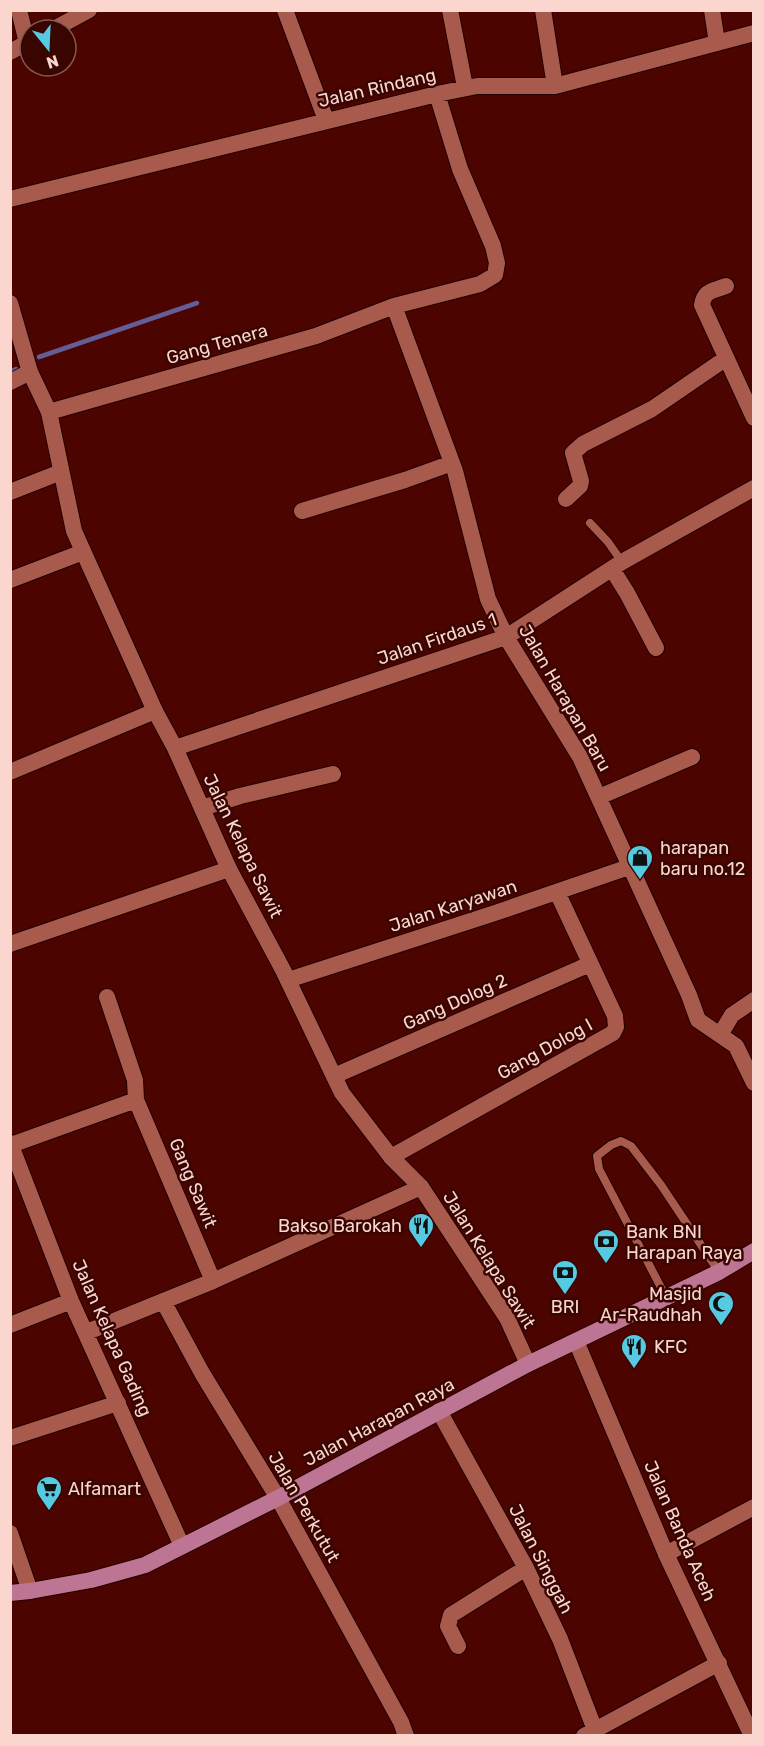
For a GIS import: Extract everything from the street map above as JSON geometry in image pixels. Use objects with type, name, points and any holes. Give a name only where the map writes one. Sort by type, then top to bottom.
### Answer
[{"type":"main road","name":"Jalan Harapan Raya","points":[[10,1593],[30,1592],[91,1580],[145,1565],[278,1498],[528,1365],[719,1272],[753,1251]]},
{"type":"street","points":[[74,18],[88,10]]},
{"type":"street","points":[[285,10],[326,120]]},
{"type":"street","points":[[450,10],[465,87]]},
{"type":"street","points":[[543,10],[555,86]]},
{"type":"street","points":[[712,10],[717,43]]},
{"type":"street","name":"Jalan Rindang","points":[[10,199],[465,87],[555,86],[753,33]]},
{"type":"street","name":"Gang Tenera","points":[[49,412],[316,336],[394,306],[480,284],[495,275],[497,263],[493,246],[460,169],[437,94]]},
{"type":"street","points":[[726,286],[708,292],[703,297],[702,306],[753,418]]},
{"type":"street","name":"Jalan Harapan Baru","points":[[394,306],[452,463],[488,599],[506,637],[580,757],[698,1020],[736,1046],[753,1083]]},
{"type":"street","name":"Jalan Kelapa Sawit","points":[[12,312],[30,372],[49,412],[74,531],[229,869],[288,980],[342,1093],[391,1157],[421,1187],[507,1318],[528,1365]]},
{"type":"street","points":[[566,499],[580,486],[581,481],[573,453],[583,444],[652,409],[725,358]]},
{"type":"street","points":[[10,382],[30,372]]},
{"type":"street","points":[[302,511],[405,480],[452,463]]},
{"type":"street","points":[[10,492],[61,472]]},
{"type":"street","name":"Jalan Firdaus 1","points":[[175,748],[506,637],[617,566],[753,488]]},
{"type":"street","points":[[10,580],[83,552]]},
{"type":"street","points":[[617,566],[627,593],[656,648]]},
{"type":"street","points":[[10,772],[155,711]]},
{"type":"street","points":[[599,797],[692,757]]},
{"type":"street","points":[[202,808],[262,790],[333,774]]},
{"type":"street","name":"Jalan Karyawan","points":[[288,980],[495,914],[629,867]]},
{"type":"street","points":[[10,944],[229,869]]},
{"type":"street","name":"Gang Dolog I","points":[[391,1157],[613,1034],[616,1027],[615,1016],[556,892]]},
{"type":"street","name":"Gang Dolog 2","points":[[334,1076],[590,964]]},
{"type":"street","name":"Gang Sawit","points":[[107,997],[135,1080],[136,1100],[213,1281]]},
{"type":"street","points":[[720,1035],[732,1016],[753,1000]]},
{"type":"street","points":[[11,1144],[136,1100]]},
{"type":"street","name":"Jalan Kelapa Gading","points":[[11,1144],[71,1301],[182,1546]]},
{"type":"street","points":[[87,1332],[213,1281],[421,1187]]},
{"type":"street","points":[[10,1325],[71,1301]]},
{"type":"street","name":"Jalan Perkutut","points":[[163,1301],[202,1372],[278,1498],[406,1736]]},
{"type":"street","name":"Jalan Banda Aceh","points":[[576,1341],[666,1554],[752,1736]]},
{"type":"street","points":[[10,1438],[118,1403]]},
{"type":"street","name":"Jalan Singgah","points":[[439,1411],[526,1568],[560,1639],[590,1733]]},
{"type":"street","points":[[666,1554],[753,1507]]},
{"type":"street","points":[[10,1533],[30,1592]]},
{"type":"street","points":[[458,1646],[448,1626],[451,1616],[526,1568]]},
{"type":"street","points":[[590,1733],[719,1663]]},
{"type":"lane","points":[[590,523],[608,542],[617,566]]},
{"type":"lane","points":[[666,1297],[599,1169],[597,1156],[611,1144],[621,1141],[631,1146],[661,1185],[719,1272]]},
{"type":"waterway","points":[[39,357],[197,303]]},
{"type":"waterway","points":[[10,372],[16,369]]},
{"type":"place","name":"harapan baru no.12","points":[[640,881]]},
{"type":"place","name":"Bakso Barokah","points":[[421,1249]]},
{"type":"place","name":"Bank BNI Harapan Raya","points":[[606,1265]]},
{"type":"place","name":"BRI","points":[[565,1296]]},
{"type":"place","name":"Masjid Ar-Raudhah","points":[[721,1327]]},
{"type":"place","name":"KFC","points":[[634,1370]]},
{"type":"place","name":"Alfamart","points":[[49,1512]]}]
